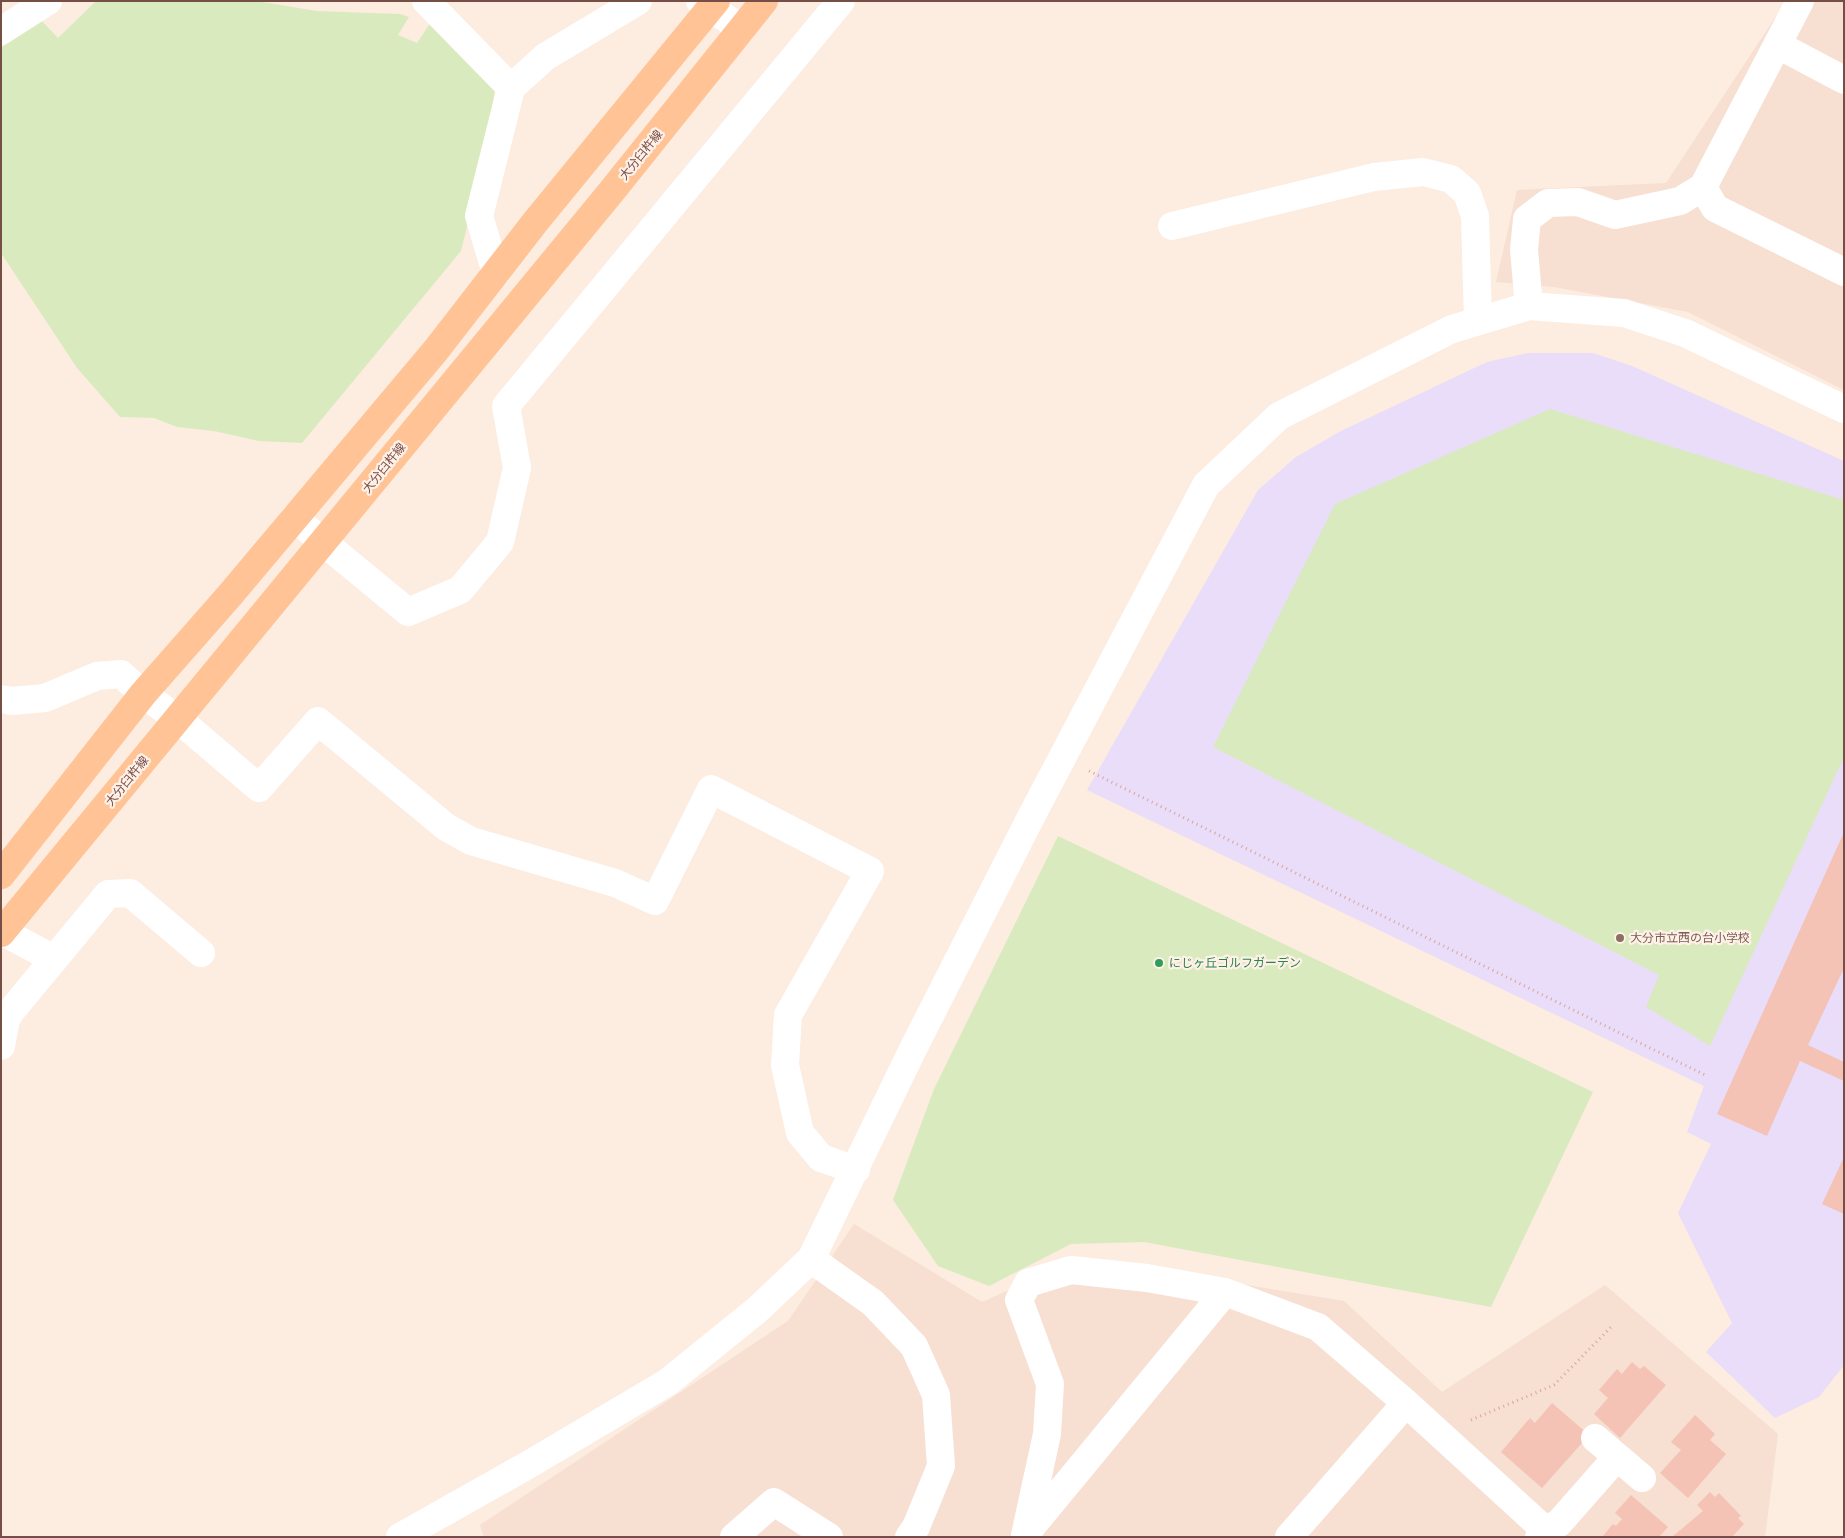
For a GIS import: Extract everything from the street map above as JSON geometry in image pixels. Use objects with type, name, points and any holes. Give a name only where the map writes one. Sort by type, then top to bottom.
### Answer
[{"type":"main road","name":"大分臼杵線","points":[[2,932],[324,542],[764,1]]},
{"type":"main road","points":[[1,875],[143,694],[436,350],[709,3]]},
{"type":"street","points":[[1,31],[48,1]]},
{"type":"street","points":[[426,1],[511,88]]},
{"type":"street","points":[[496,273],[479,216],[511,88],[545,57],[638,1]]},
{"type":"street","points":[[294,518],[408,612],[460,590],[500,542],[517,468],[506,406],[841,1]]},
{"type":"street","points":[[1529,306],[1524,250],[1526,219],[1548,203],[1578,202],[1615,214],[1680,200],[1703,187],[1800,1]]},
{"type":"street","points":[[709,3],[742,29]]},
{"type":"street","points":[[1778,45],[1844,80]]},
{"type":"street","points":[[1172,226],[1374,177],[1422,172],[1451,179],[1467,193],[1475,216],[1478,320]]},
{"type":"street","points":[[1703,187],[1715,208],[1844,272]]},
{"type":"street","points":[[400,1537],[528,1465],[668,1382],[757,1310],[811,1259],[856,1170],[914,1047],[1206,485],[1279,416],[1443,333],[1478,320],[1529,306],[1624,313],[1685,332],[1844,409]]},
{"type":"street","points":[[1,699],[12,701],[46,698],[97,676],[121,674],[143,694],[178,719],[259,788],[318,721],[446,827],[471,841],[615,883],[655,901],[711,789],[870,871],[788,1015],[785,1065],[800,1133],[821,1158],[856,1170]]},
{"type":"street","points":[[1,1046],[6,1019],[12,1010],[108,894],[130,893],[201,953]]},
{"type":"street","points":[[2,932],[54,958]]},
{"type":"street","points":[[811,1259],[873,1303],[914,1346],[936,1396],[940,1466],[916,1527],[909,1537]]},
{"type":"street","points":[[1025,1536],[1047,1434],[1050,1384],[1018,1300],[1028,1283],[1072,1270],[1147,1278],[1225,1292],[1318,1327],[1440,1434],[1542,1533],[1559,1523],[1617,1457]]},
{"type":"street","points":[[1025,1536],[1225,1292]]},
{"type":"street","points":[[1289,1537],[1406,1403]]},
{"type":"street","points":[[1595,1438],[1642,1478]]},
{"type":"street","points":[[734,1537],[774,1502],[829,1537]]},
{"type":"path","points":[[1063,758],[1707,1076]]},
{"type":"path","points":[[1440,1434],[1554,1385],[1613,1325]]},
{"type":"shaded area","points":[[1786,1],[1844,1],[1844,390],[1688,312],[1554,287],[1496,282],[1517,190],[1666,183]]},
{"type":"shaded area","name":"大分市立西の台小学校","points":[[1528,353],[1593,353],[1632,366],[1844,461],[1844,1365],[1819,1397],[1775,1418],[1706,1352],[1732,1323],[1678,1213],[1711,1144],[1687,1132],[1704,1086],[1087,790],[1258,490],[1296,457],[1341,431],[1487,362]]},
{"type":"shaded area","points":[[854,1224],[982,1302],[1081,1258],[1344,1301],[1442,1392],[1605,1285],[1778,1434],[1765,1537],[484,1537],[480,1525],[788,1321]]},
{"type":"green space","points":[[96,1],[256,1],[317,11],[400,14],[409,17],[398,35],[417,43],[431,22],[495,88],[487,147],[461,251],[302,443],[259,441],[214,431],[177,427],[154,418],[120,417],[77,368],[1,253],[1,48],[40,19],[58,38]]},
{"type":"green space","points":[[1550,409],[1844,500],[1844,757],[1710,1046],[1646,1007],[1659,975],[1213,747],[1335,504]]},
{"type":"green space","name":"にじヶ丘ゴルフガーデン","points":[[1058,836],[1593,1092],[1491,1307],[1144,1242],[1071,1244],[989,1286],[938,1266],[893,1200],[934,1089]]},
{"type":"building","points":[[1844,832],[1844,968],[1808,1045],[1844,1062],[1844,1081],[1800,1061],[1767,1136],[1717,1114]]},
{"type":"building","points":[[1844,1157],[1844,1214],[1822,1204]]},
{"type":"building","points":[[1632,1362],[1640,1369],[1644,1366],[1666,1385],[1620,1438],[1594,1414],[1608,1398],[1599,1390],[1617,1369],[1622,1374]]},
{"type":"building","points":[[1552,1403],[1589,1435],[1542,1488],[1501,1452],[1530,1418],[1535,1423]]},
{"type":"building","points":[[1695,1415],[1715,1434],[1710,1440],[1726,1454],[1688,1498],[1660,1473],[1681,1450],[1671,1442]]},
{"type":"building","points":[[1710,1492],[1715,1497],[1719,1493],[1741,1516],[1738,1518],[1744,1524],[1732,1537],[1672,1537],[1703,1511],[1697,1505]]},
{"type":"building","points":[[1631,1495],[1668,1527],[1659,1537],[1602,1537],[1613,1524],[1616,1526],[1622,1519],[1615,1513]]},
{"type":"place","name":"大分市立西の台小学校","points":[[1620,938]]},
{"type":"place","name":"にじヶ丘ゴルフガーデン","points":[[1159,963]]}]
